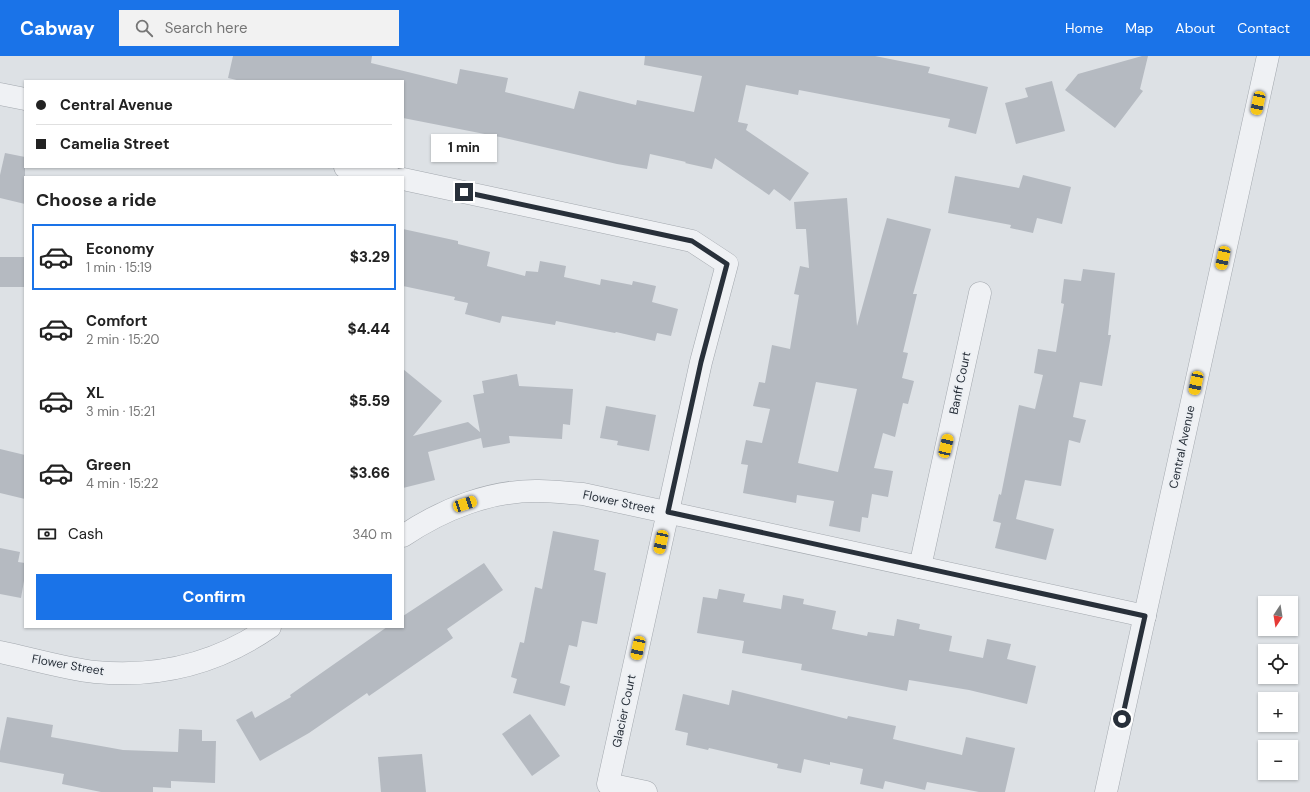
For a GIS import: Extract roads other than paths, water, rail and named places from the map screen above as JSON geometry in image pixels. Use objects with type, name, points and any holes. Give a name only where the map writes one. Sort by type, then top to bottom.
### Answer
[{"type":"street","name":"Central Avenue","points":[[1106,792],[1268,56]]},
{"type":"street","points":[[0,94],[24,99]]},
{"type":"street","points":[[350,168],[387,176]]},
{"type":"street","name":"Glacier Court","points":[[404,180],[692,241],[727,264],[701,362],[608,784],[646,792]]},
{"type":"street","name":"Banff Court","points":[[920,567],[980,293]]},
{"type":"street","name":"Flower Street","points":[[404,535],[420,525],[455,507],[474,501],[516,493],[538,491],[583,494],[1145,616]]},
{"type":"street","name":"Flower Street","points":[[0,652],[94,672],[133,674],[173,669],[211,659],[247,642],[268,628]]}]
